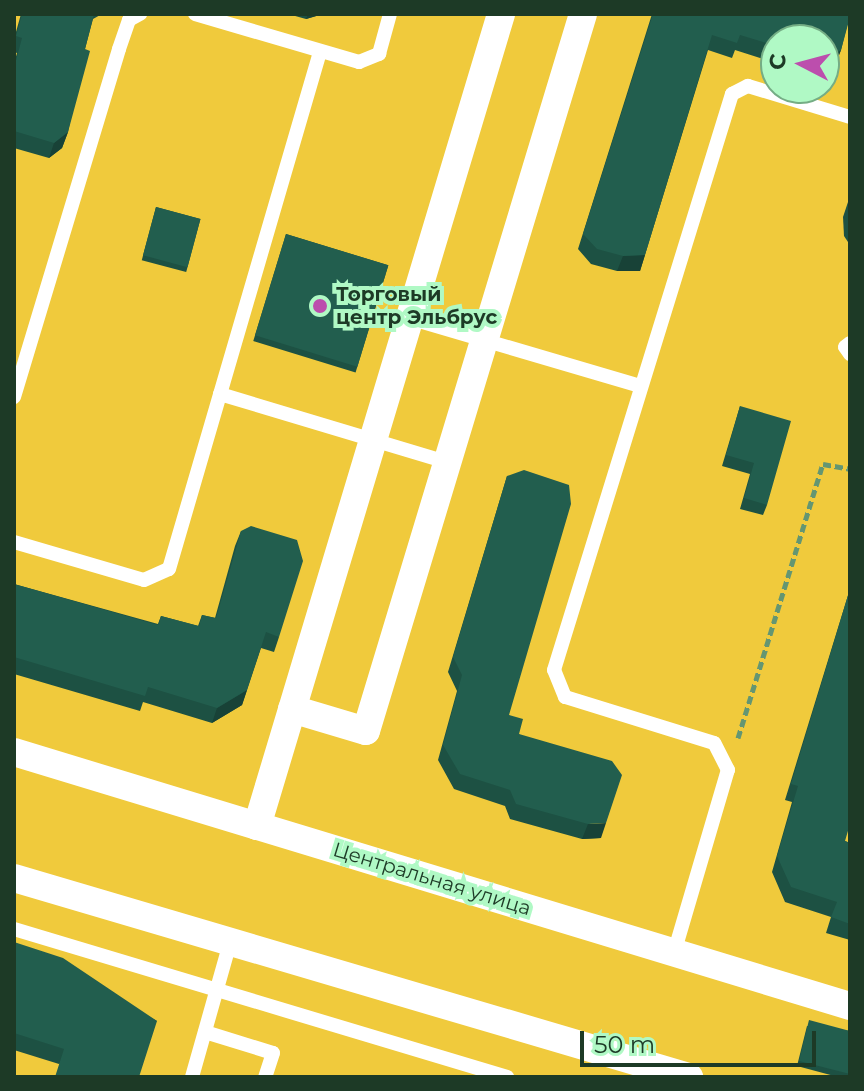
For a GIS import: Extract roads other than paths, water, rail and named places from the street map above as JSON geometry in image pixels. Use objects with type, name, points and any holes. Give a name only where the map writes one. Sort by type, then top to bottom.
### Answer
[{"type":"street","points":[[257,826],[501,14]]},
{"type":"street","points":[[292,709],[366,731],[583,14]]},
{"type":"street","name":"Центральная улица","points":[[14,752],[850,1006]]},
{"type":"street","points":[[14,878],[689,1077]]},
{"type":"lane","points":[[14,397],[21,347],[119,49],[129,20],[140,14]]},
{"type":"lane","points":[[195,14],[359,62],[379,54],[390,14]]},
{"type":"lane","points":[[14,542],[144,580],[169,569],[320,52]]},
{"type":"lane","points":[[674,953],[728,770],[714,743],[565,697],[554,670],[732,94],[748,86],[850,117]]},
{"type":"lane","points":[[409,318],[640,386]]},
{"type":"lane","points":[[850,343],[845,347],[850,354]]},
{"type":"lane","points":[[220,394],[447,462]]},
{"type":"lane","points":[[14,929],[507,1077]]},
{"type":"lane","points":[[192,1077],[230,943]]},
{"type":"lane","points":[[205,1032],[273,1053],[265,1077]]},
{"type":"place","name":"Торговый центр Эльбрус","points":[[320,306]]}]
